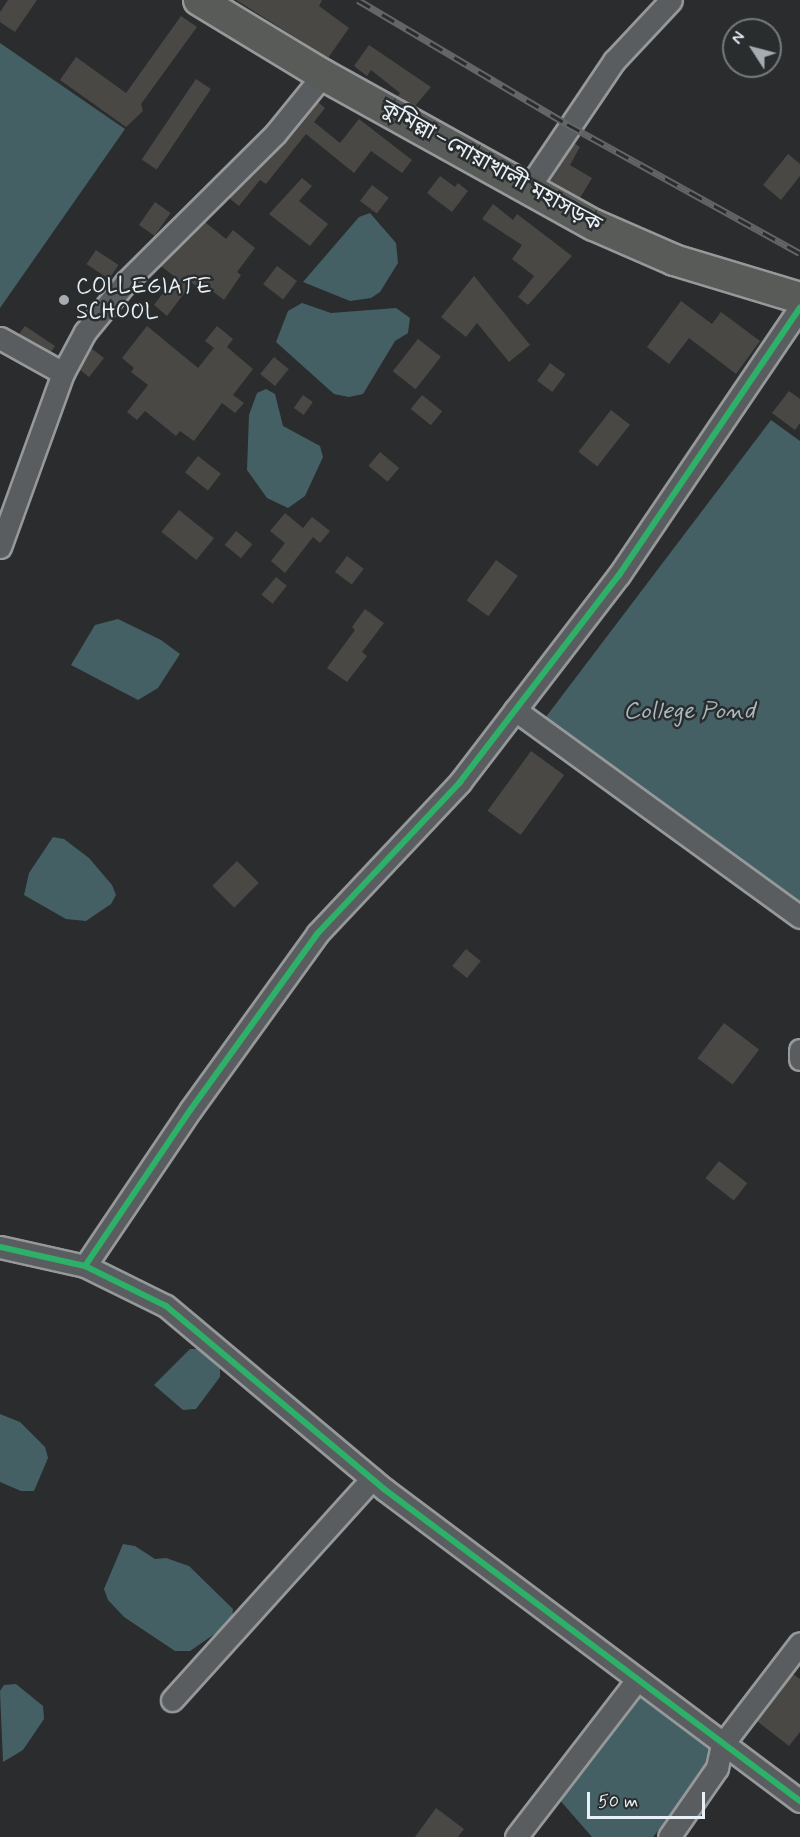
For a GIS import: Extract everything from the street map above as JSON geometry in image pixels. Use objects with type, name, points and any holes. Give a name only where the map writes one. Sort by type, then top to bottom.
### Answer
[{"type":"highway","name":"কুমিল্লা–নোয়াখালী মহাসড়ক","points":[[199,0],[323,75],[527,190],[674,260],[800,298]]},
{"type":"street","points":[[527,190],[614,61],[671,0]]},
{"type":"street","points":[[0,547],[63,373],[85,332],[126,282],[245,166],[323,75]]},
{"type":"street","points":[[85,1266],[191,1109],[317,934],[460,782],[619,575],[800,308]]},
{"type":"street","points":[[0,338],[63,373]]},
{"type":"street","points":[[515,710],[800,918]]},
{"type":"street","points":[[800,1050],[800,1059]]},
{"type":"street","points":[[0,1246],[85,1266],[166,1306],[372,1479],[722,1745],[800,1801]]},
{"type":"street","points":[[172,1700],[372,1479]]},
{"type":"street","points":[[669,1837],[717,1768],[722,1745],[800,1643]]},
{"type":"street","points":[[516,1837],[637,1680]]},
{"type":"water","points":[[0,43],[125,129],[0,308]]},
{"type":"water","points":[[370,213],[396,243],[398,263],[380,292],[371,298],[350,301],[303,282],[359,217]]},
{"type":"water","points":[[302,303],[331,313],[396,308],[410,318],[408,333],[395,341],[363,394],[349,397],[334,394],[276,342],[288,311]]},
{"type":"water","points":[[266,389],[275,394],[283,426],[320,446],[323,457],[305,496],[288,508],[267,498],[247,470],[249,415],[257,393]]},
{"type":"water","name":"College Pond","points":[[771,420],[800,441],[800,926],[533,734]]},
{"type":"water","points":[[118,619],[161,640],[180,654],[158,688],[138,700],[71,665],[95,625]]},
{"type":"water","points":[[53,837],[64,839],[89,858],[112,885],[116,895],[111,904],[86,921],[66,919],[24,895],[29,873]]},
{"type":"water","points":[[190,1349],[202,1349],[220,1364],[220,1377],[196,1409],[183,1410],[154,1385]]},
{"type":"water","points":[[0,1414],[20,1422],[45,1447],[48,1458],[34,1491],[21,1491],[0,1482]]},
{"type":"water","points":[[123,1544],[135,1546],[155,1559],[166,1558],[189,1566],[233,1609],[232,1622],[190,1651],[175,1651],[124,1617],[108,1600],[104,1589]]},
{"type":"water","points":[[16,1684],[43,1706],[44,1719],[23,1750],[3,1762],[0,1691],[4,1685]]},
{"type":"water","points":[[648,1693],[713,1753],[704,1774],[653,1837],[592,1837],[558,1798],[609,1730],[640,1696]]},
{"type":"building","points":[[8,0],[37,0],[15,32],[0,22],[0,12]]},
{"type":"building","points":[[236,0],[322,0],[319,6],[349,28],[328,58]]},
{"type":"building","points":[[181,16],[197,27],[141,104],[143,111],[126,127],[60,80],[76,57],[126,93]]},
{"type":"building","points":[[369,45],[431,87],[415,106],[398,96],[400,93],[371,70],[367,76],[354,66]]},
{"type":"building","points":[[196,79],[211,89],[157,169],[142,159]]},
{"type":"building","points":[[318,102],[325,108],[314,122],[340,143],[359,119],[412,160],[402,173],[371,151],[354,173],[306,134],[266,184],[260,180],[239,206],[229,198],[284,143]]},
{"type":"building","points":[[574,143],[580,147],[570,165],[592,178],[580,198],[549,180]]},
{"type":"building","points":[[788,154],[800,164],[800,176],[781,200],[763,185]]},
{"type":"building","points":[[440,176],[455,187],[458,183],[468,191],[452,212],[427,193]]},
{"type":"building","points":[[302,178],[312,186],[299,201],[328,224],[310,246],[269,214]]},
{"type":"building","points":[[372,185],[389,198],[377,214],[360,201]]},
{"type":"building","points":[[155,202],[171,213],[155,236],[139,225]]},
{"type":"building","points":[[493,204],[513,220],[517,214],[572,256],[528,305],[518,297],[534,276],[512,259],[522,245],[482,219]]},
{"type":"building","points":[[205,222],[226,239],[233,230],[255,248],[237,272],[241,275],[224,300],[211,290],[207,295],[192,283],[167,316],[154,305],[175,277],[161,266]]},
{"type":"building","points":[[96,250],[118,265],[109,279],[86,264]]},
{"type":"building","points":[[277,266],[297,281],[283,299],[263,284]]},
{"type":"building","points":[[474,276],[530,345],[509,362],[477,323],[466,337],[441,317]]},
{"type":"building","points":[[681,301],[712,324],[721,312],[760,341],[736,374],[689,338],[669,364],[647,347]]},
{"type":"building","points":[[25,326],[55,346],[51,352],[19,334]]},
{"type":"building","points":[[147,326],[198,368],[214,348],[205,341],[217,326],[233,339],[227,347],[253,369],[233,395],[244,403],[235,413],[222,403],[194,441],[180,431],[176,436],[145,411],[137,420],[127,412],[148,385],[131,372],[134,368],[122,358]]},
{"type":"building","points":[[418,339],[441,357],[416,389],[393,371]]},
{"type":"building","points":[[91,348],[104,358],[89,377],[79,369]]},
{"type":"building","points":[[274,357],[289,369],[275,386],[260,374]]},
{"type":"building","points":[[550,363],[565,374],[552,392],[537,381]]},
{"type":"building","points":[[789,391],[800,399],[800,423],[795,430],[772,413]]},
{"type":"building","points":[[303,395],[313,402],[304,415],[294,408]]},
{"type":"building","points":[[422,395],[442,411],[431,425],[411,409]]},
{"type":"building","points":[[611,410],[630,425],[597,467],[578,452]]},
{"type":"building","points":[[380,452],[399,468],[388,482],[368,466]]},
{"type":"building","points":[[198,456],[221,474],[208,490],[185,473]]},
{"type":"building","points":[[179,510],[214,538],[196,560],[161,532]]},
{"type":"building","points":[[285,513],[303,528],[312,517],[330,531],[320,543],[313,537],[285,573],[271,561],[285,543],[270,531]]},
{"type":"building","points":[[236,531],[252,544],[241,558],[225,545]]},
{"type":"building","points":[[347,556],[364,569],[352,585],[335,572]]},
{"type":"building","points":[[496,560],[518,576],[488,616],[467,600]]},
{"type":"building","points":[[276,577],[287,586],[272,604],[262,595]]},
{"type":"building","points":[[365,609],[384,623],[362,652],[367,656],[347,682],[327,668],[355,630],[352,627]]},
{"type":"building","points":[[531,751],[564,775],[521,835],[488,811]]},
{"type":"building","points":[[237,861],[259,883],[234,908],[212,886]]},
{"type":"building","points":[[466,949],[481,961],[467,978],[452,966]]},
{"type":"building","points":[[724,1023],[759,1049],[733,1085],[698,1058]]},
{"type":"building","points":[[719,1161],[747,1183],[734,1201],[705,1178]]},
{"type":"building","points":[[793,1674],[800,1679],[800,1732],[789,1746],[757,1721]]},
{"type":"building","points":[[436,1808],[464,1829],[458,1837],[415,1837]]},
{"type":"railway","points":[[358,0],[567,124],[800,253]]},
{"type":"cycle path","points":[[85,1266],[191,1109],[317,934],[460,782],[619,575],[800,308]]},
{"type":"cycle path","points":[[0,1247],[85,1266],[166,1306],[384,1489],[800,1801]]},
{"type":"place","name":"COLLEGIATE SCHOOL","points":[[64,300]]}]
